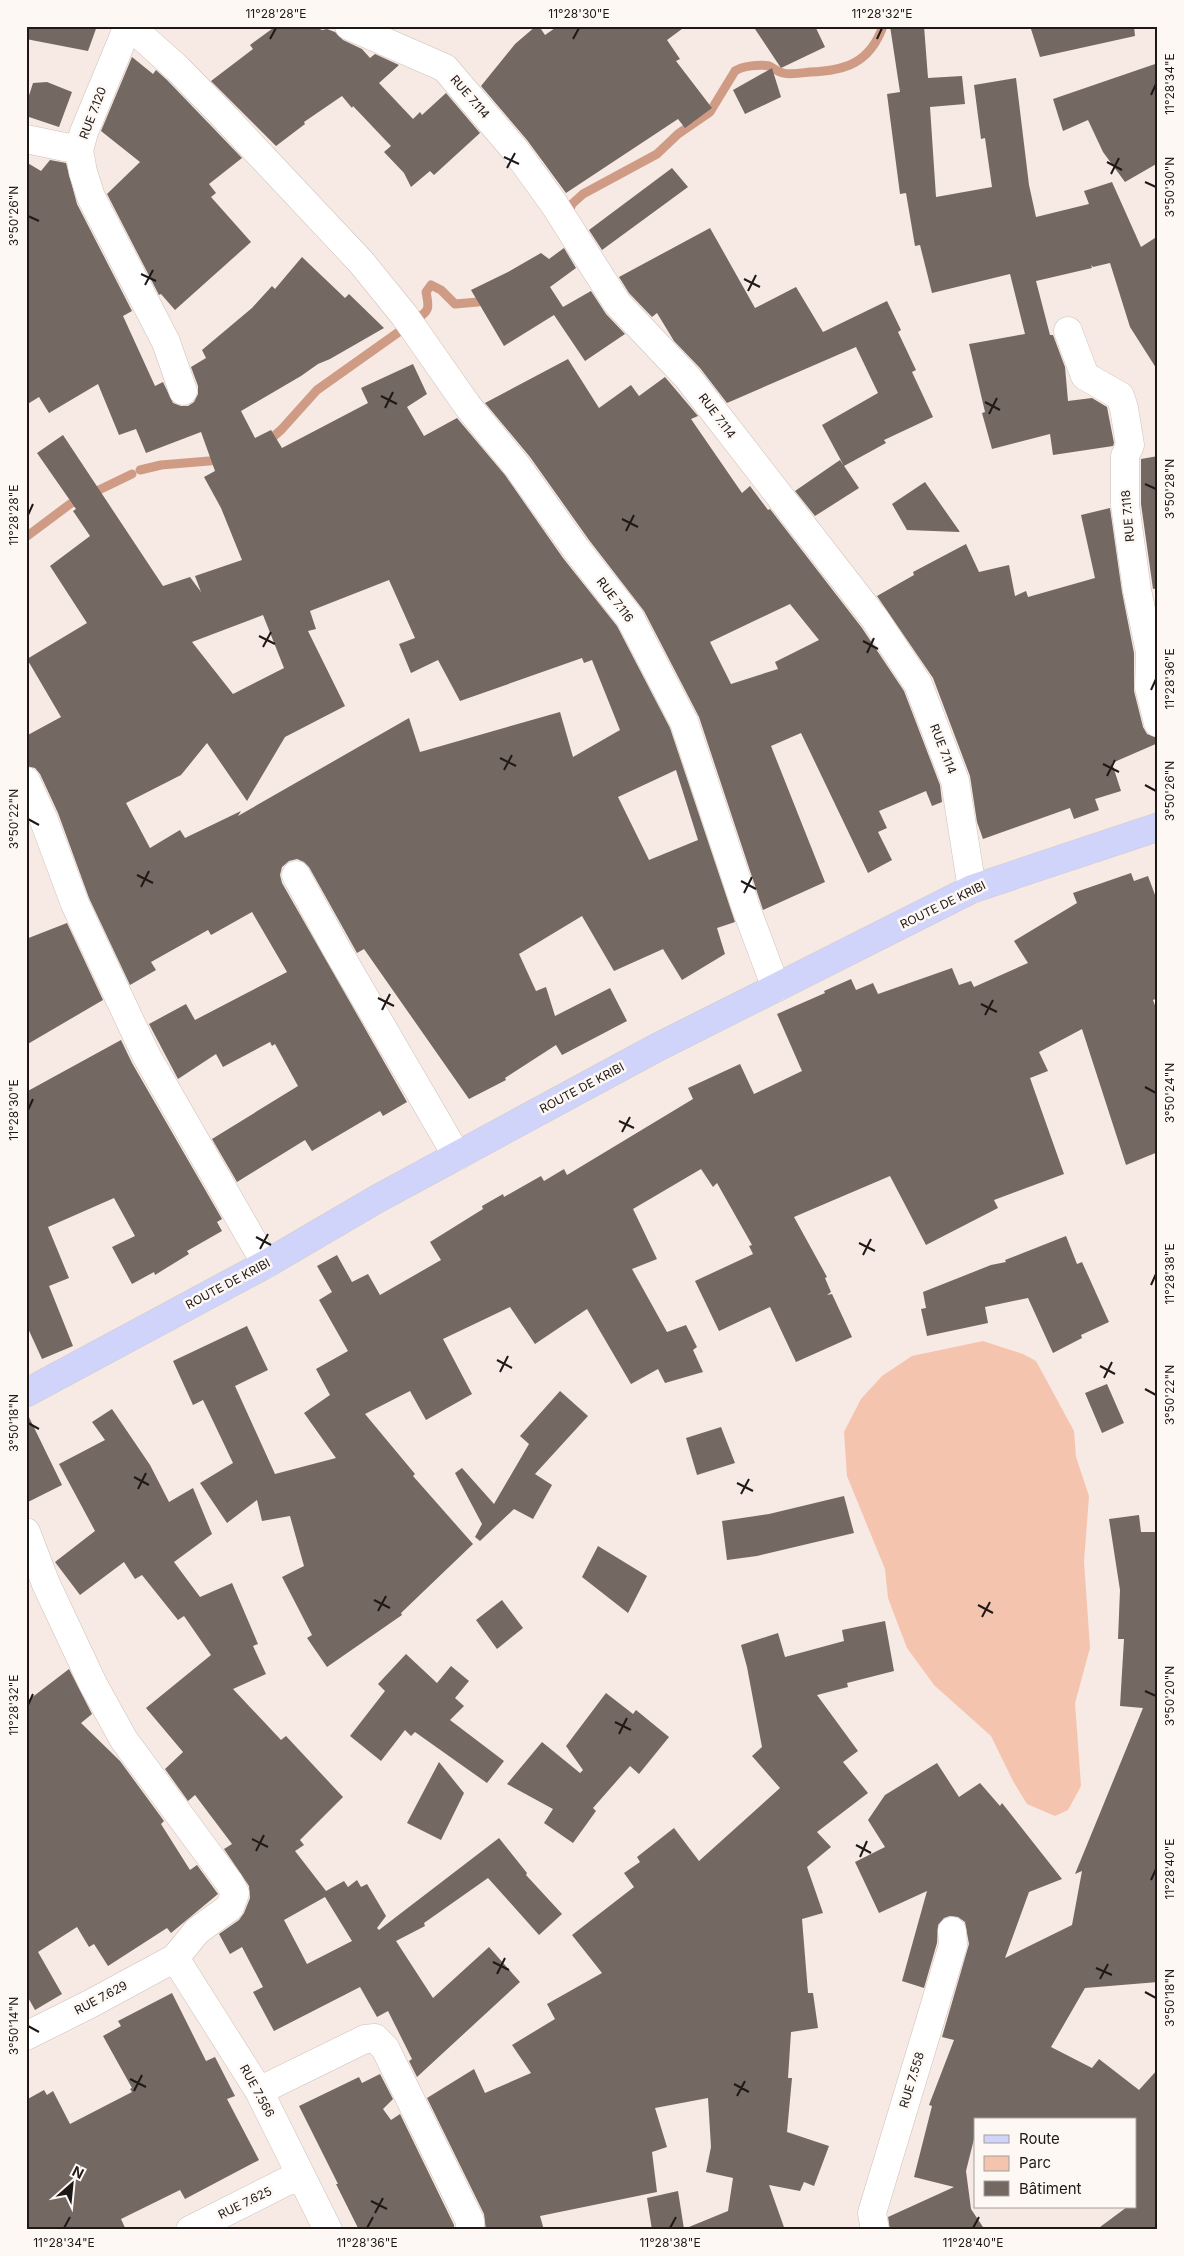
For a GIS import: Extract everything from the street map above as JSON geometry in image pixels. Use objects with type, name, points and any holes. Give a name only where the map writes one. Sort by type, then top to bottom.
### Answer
[{"type":"main road","name":"ROUTE DE KRIBI","points":[[26,1393],[266,1264],[377,1199],[656,1048],[972,888],[1158,826]]},
{"type":"street","name":"RUE 7.120","points":[[26,139],[79,150],[84,132],[129,26]]},
{"type":"street","name":"RUE 7.116","points":[[129,26],[178,69],[361,262],[404,315],[467,405],[517,466],[639,633],[691,739],[743,899],[776,988]]},
{"type":"street","name":"RUE 7.114","points":[[350,26],[445,68],[515,150],[554,204],[617,303],[688,378],[875,618],[918,684],[955,781],[972,888]]},
{"type":"street","points":[[79,150],[83,172],[91,197],[166,342],[183,391]]},
{"type":"street","name":"RUE 7.118","points":[[1068,331],[1085,376],[1120,396],[1124,408],[1130,445],[1125,456],[1125,505],[1137,590],[1150,652],[1149,687],[1158,723]]},
{"type":"street","points":[[26,782],[44,818],[75,904],[146,1054],[266,1264]]},
{"type":"street","points":[[296,875],[336,948],[457,1156]]},
{"type":"street","points":[[26,1532],[46,1584],[93,1684],[124,1740],[229,1882],[235,1893],[230,1907],[197,1931],[175,1958]]},
{"type":"street","name":"RUE 7.558","points":[[875,2230],[872,2214],[952,1945],[952,1931]]},
{"type":"street","name":"RUE 7.629","points":[[26,2036],[175,1958]]},
{"type":"street","name":"RUE 7.566","points":[[175,1958],[259,2091],[299,2175],[328,2230]]},
{"type":"street","points":[[259,2091],[365,2039],[375,2038],[385,2048],[470,2221],[470,2230]]},
{"type":"street","name":"RUE 7.625","points":[[190,2230],[299,2175]]},
{"type":"green space","points":[[983,1341],[1023,1354],[1036,1361],[1074,1431],[1076,1457],[1089,1496],[1084,1562],[1090,1648],[1075,1703],[1081,1786],[1068,1810],[1055,1816],[1027,1804],[1013,1781],[991,1736],[934,1685],[907,1648],[888,1598],[885,1569],[847,1476],[844,1432],[861,1399],[882,1376],[912,1356]]},
{"type":"building","points":[[26,26],[97,26],[88,51],[26,39]]},
{"type":"building","points":[[276,26],[314,26],[322,30],[327,29],[335,32],[343,40],[362,49],[370,58],[375,54],[399,65],[379,83],[413,119],[420,112],[422,115],[446,93],[480,133],[434,175],[430,171],[411,187],[404,173],[384,152],[391,146],[342,96],[304,122],[305,124],[276,146],[211,81],[253,49],[250,45]]},
{"type":"building","points":[[536,26],[539,26],[545,35],[558,26],[686,26],[667,40],[680,59],[676,61],[712,108],[685,128],[678,119],[566,193],[527,140],[481,86],[515,44]]},
{"type":"building","points":[[753,26],[815,26],[825,47],[781,68]]},
{"type":"building","points":[[890,26],[924,26],[928,78],[962,76],[965,104],[930,107],[936,197],[992,187],[985,138],[981,139],[974,85],[1016,78],[1029,185],[1036,217],[1089,204],[1084,191],[1112,182],[1141,247],[1158,236],[1158,371],[1130,327],[1110,263],[1093,267],[1091,265],[1092,268],[1036,281],[1050,335],[1053,335],[1065,367],[1068,401],[1092,398],[1107,407],[1113,446],[1053,455],[1050,434],[992,449],[982,413],[985,412],[969,344],[1025,334],[1010,274],[932,293],[920,245],[915,246],[906,193],[900,194],[887,94],[900,92]]},
{"type":"building","points":[[1030,26],[1134,26],[1135,36],[1040,57]]},
{"type":"building","points":[[132,57],[153,74],[156,70],[167,80],[242,158],[209,184],[216,193],[211,197],[251,242],[175,310],[161,294],[159,295],[107,194],[140,162],[101,131]]},
{"type":"building","points":[[1158,63],[1158,163],[1125,182],[1103,152],[1088,120],[1063,131],[1053,99]]},
{"type":"building","points":[[772,68],[781,97],[745,114],[733,90]]},
{"type":"building","points":[[47,82],[72,92],[59,127],[26,116],[26,105],[33,83]]},
{"type":"building","points":[[50,160],[66,163],[77,204],[132,311],[123,316],[155,386],[163,382],[173,403],[188,406],[194,402],[198,394],[198,386],[191,367],[206,358],[202,350],[252,308],[272,286],[275,289],[302,257],[345,298],[349,294],[384,328],[318,364],[241,411],[255,438],[271,430],[282,448],[368,403],[361,388],[413,364],[427,394],[407,407],[424,436],[457,418],[505,475],[563,558],[617,626],[670,728],[735,922],[717,928],[725,954],[682,980],[663,949],[614,971],[582,916],[519,954],[536,991],[546,987],[555,1016],[610,988],[627,1021],[562,1055],[556,1045],[505,1078],[506,1080],[469,1099],[364,949],[357,953],[309,867],[297,859],[289,861],[282,867],[280,875],[282,883],[407,1102],[383,1116],[380,1111],[312,1151],[305,1140],[237,1182],[212,1139],[298,1086],[275,1044],[272,1046],[270,1042],[223,1067],[216,1054],[178,1079],[149,1024],[186,1004],[195,1020],[287,972],[252,912],[211,935],[208,930],[151,962],[156,970],[130,985],[89,898],[58,813],[40,774],[35,768],[26,766],[26,736],[61,717],[27,659],[87,623],[50,566],[90,536],[73,511],[76,509],[37,453],[63,435],[163,586],[190,577],[201,592],[195,576],[242,560],[221,508],[204,477],[215,471],[201,432],[146,453],[136,429],[119,435],[98,384],[49,413],[39,397],[26,405],[26,162],[41,171]],"holes":[[[389,580],[415,638],[399,644],[411,673],[438,660],[460,701],[582,658],[584,663],[592,660],[620,730],[573,757],[560,712],[420,752],[409,718],[238,816],[241,811],[185,838],[180,830],[150,848],[126,803],[181,775],[207,743],[247,801],[285,737],[345,706],[308,631],[316,629],[310,611]],[[263,615],[284,668],[233,694],[192,642]],[[676,770],[698,840],[649,860],[618,797]]]},
{"type":"building","points":[[672,168],[688,187],[602,250],[589,230]]},
{"type":"building","points":[[710,228],[755,308],[796,287],[823,332],[887,301],[901,330],[898,332],[916,370],[912,372],[933,417],[884,440],[886,443],[844,466],[822,425],[878,393],[856,347],[727,403],[700,368],[674,341],[657,313],[652,317],[629,293],[619,277]]},
{"type":"building","points":[[564,248],[576,268],[550,287],[563,307],[591,291],[606,314],[625,334],[585,361],[554,315],[504,346],[471,290],[541,253],[549,259]]},
{"type":"building","points":[[568,359],[599,408],[631,385],[639,396],[665,377],[698,416],[691,419],[742,493],[750,486],[768,510],[770,509],[862,628],[904,691],[940,785],[942,802],[932,806],[926,791],[879,811],[887,828],[878,832],[892,860],[868,873],[801,733],[771,746],[825,882],[763,910],[699,717],[644,611],[589,540],[530,457],[485,403]],"holes":[[[790,604],[819,640],[775,662],[778,669],[731,684],[710,642]]]},
{"type":"building","points":[[1158,456],[1158,588],[1153,589],[1141,504],[1141,459]]},
{"type":"building","points":[[840,460],[859,488],[815,516],[795,491]]},
{"type":"building","points":[[925,482],[960,532],[907,530],[892,504]]},
{"type":"building","points":[[1110,508],[1122,592],[1134,653],[1134,691],[1143,727],[1147,734],[1158,738],[1158,743],[1112,763],[1121,791],[1095,799],[1099,810],[1074,819],[1070,808],[983,839],[977,822],[970,776],[933,678],[877,596],[914,575],[913,572],[966,544],[979,572],[1009,565],[1015,596],[1026,591],[1028,597],[1095,578],[1081,515]]},
{"type":"building","points":[[1131,873],[1134,881],[1148,876],[1158,903],[1158,998],[1153,1000],[1158,1013],[1158,1152],[1126,1165],[1082,1029],[1039,1052],[1048,1071],[1030,1078],[1064,1174],[994,1200],[998,1208],[926,1245],[890,1176],[794,1217],[827,1277],[825,1278],[831,1292],[827,1295],[832,1294],[852,1337],[796,1362],[770,1307],[719,1331],[695,1281],[753,1254],[749,1246],[752,1245],[717,1183],[713,1187],[701,1169],[633,1209],[657,1259],[632,1269],[667,1332],[686,1325],[697,1347],[693,1350],[703,1372],[665,1383],[658,1369],[631,1384],[587,1309],[535,1344],[510,1307],[443,1339],[472,1394],[426,1420],[410,1391],[365,1414],[415,1474],[413,1476],[473,1544],[401,1613],[402,1615],[327,1667],[307,1638],[312,1635],[282,1577],[304,1566],[290,1516],[262,1521],[257,1500],[227,1523],[200,1483],[233,1463],[203,1400],[193,1405],[173,1361],[247,1326],[268,1370],[235,1386],[275,1474],[336,1458],[304,1413],[330,1395],[316,1369],[348,1351],[319,1300],[332,1292],[317,1266],[337,1255],[352,1282],[368,1274],[380,1295],[441,1260],[430,1242],[483,1209],[482,1206],[503,1194],[504,1197],[541,1176],[544,1181],[564,1169],[567,1175],[693,1099],[688,1088],[740,1064],[754,1094],[802,1071],[777,1014],[825,993],[824,991],[851,979],[856,990],[873,983],[878,994],[952,968],[959,985],[971,981],[974,987],[1028,963],[1014,941],[1077,903],[1073,893]]},
{"type":"building","points":[[67,923],[103,1000],[26,1045],[26,939]]},
{"type":"building","points":[[121,1040],[132,1063],[222,1219],[217,1222],[222,1231],[187,1251],[189,1254],[155,1275],[154,1272],[132,1284],[112,1247],[135,1236],[114,1198],[48,1227],[69,1278],[49,1286],[73,1346],[42,1359],[26,1324],[26,1092]]},
{"type":"building","points":[[1066,1236],[1077,1264],[1082,1262],[1109,1322],[1081,1335],[1082,1338],[1053,1353],[1028,1298],[985,1307],[988,1323],[927,1336],[921,1309],[926,1308],[923,1292],[991,1265],[1006,1262],[1005,1260]]},
{"type":"building","points":[[1107,1384],[1124,1423],[1102,1433],[1085,1393]]},
{"type":"building","points":[[560,1391],[588,1416],[535,1474],[552,1485],[533,1519],[514,1509],[480,1541],[475,1537],[482,1524],[455,1473],[462,1468],[494,1504],[529,1444],[520,1436]]},
{"type":"building","points":[[112,1409],[150,1465],[169,1502],[193,1488],[212,1534],[174,1562],[200,1597],[232,1583],[258,1644],[253,1646],[266,1674],[233,1689],[281,1740],[286,1736],[343,1797],[300,1840],[304,1845],[295,1851],[326,1891],[344,1881],[348,1887],[357,1880],[361,1887],[367,1884],[386,1916],[377,1928],[379,1930],[499,1838],[527,1873],[526,1875],[562,1914],[539,1935],[488,1878],[424,1923],[425,1926],[396,1941],[433,1998],[489,1947],[520,1982],[417,2077],[409,2061],[412,2059],[388,2011],[377,2017],[360,1987],[274,2031],[253,1992],[263,1987],[242,1947],[230,1954],[219,1934],[239,1920],[244,1913],[250,1898],[249,1886],[224,1849],[232,1844],[195,1795],[188,1801],[165,1769],[183,1752],[146,1708],[211,1655],[184,1616],[178,1620],[142,1575],[135,1579],[124,1562],[80,1595],[55,1562],[95,1531],[59,1464],[105,1440],[92,1422]],"holes":[[[325,1897],[352,1941],[307,1964],[284,1920]]]},
{"type":"building","points":[[26,1411],[62,1485],[26,1503]]},
{"type":"building","points":[[721,1427],[735,1463],[697,1475],[686,1438]]},
{"type":"building","points":[[844,1496],[854,1533],[757,1556],[727,1560],[722,1521],[769,1514]]},
{"type":"building","points":[[1139,1515],[1141,1532],[1158,1532],[1158,1982],[1085,1988],[1051,2047],[1092,2068],[1099,2059],[1139,2090],[1158,2069],[1158,2230],[1096,2230],[1126,2208],[1136,2208],[1136,2118],[974,2118],[974,2139],[966,2171],[971,2209],[985,2230],[890,2230],[888,2217],[954,2187],[914,2177],[932,2106],[929,2105],[954,2040],[942,2037],[969,1944],[965,1922],[958,1917],[950,1916],[944,1918],[938,1925],[937,1943],[924,1988],[902,1981],[927,1891],[879,1913],[855,1862],[885,1847],[868,1820],[885,1795],[937,1763],[959,1797],[980,1783],[1000,1806],[1002,1803],[1062,1879],[1029,1892],[1005,1958],[1072,1925],[1082,1871],[1075,1874],[1143,1708],[1120,1706],[1124,1639],[1118,1639],[1120,1590],[1109,1519]]},
{"type":"building","points":[[598,1546],[647,1576],[628,1613],[582,1577]]},
{"type":"building","points":[[502,1600],[523,1628],[497,1649],[476,1620]]},
{"type":"building","points":[[885,1621],[894,1671],[847,1683],[848,1687],[817,1695],[858,1751],[843,1762],[868,1793],[817,1832],[831,1847],[807,1867],[823,1913],[802,1919],[808,1993],[813,1993],[818,2028],[791,2032],[788,2078],[792,2078],[787,2132],[829,2146],[814,2186],[804,2182],[800,2191],[769,2185],[785,2230],[652,2230],[647,2198],[678,2191],[684,2229],[728,2211],[733,2178],[706,2172],[711,2147],[708,2098],[655,2108],[667,2147],[652,2152],[657,2192],[540,2216],[544,2230],[486,2230],[484,2214],[427,2098],[474,2069],[485,2093],[531,2073],[512,2045],[555,2019],[547,2004],[602,1973],[572,1935],[634,1887],[624,1873],[640,1862],[637,1857],[674,1828],[699,1861],[780,1788],[752,1756],[762,1747],[741,1645],[778,1633],[785,1657],[844,1641],[842,1630]]},
{"type":"building","points":[[406,1654],[437,1683],[451,1666],[469,1681],[455,1698],[464,1706],[450,1720],[504,1761],[487,1783],[415,1732],[411,1736],[405,1730],[381,1761],[350,1736],[385,1691],[378,1684]]},
{"type":"building","points":[[69,1669],[92,1714],[81,1723],[120,1761],[164,1821],[161,1824],[190,1870],[197,1865],[218,1894],[171,1933],[167,1928],[108,1966],[94,1944],[89,1947],[77,1927],[38,1952],[62,1994],[35,2010],[26,1994],[26,1702]]},
{"type":"building","points":[[606,1693],[633,1714],[636,1710],[669,1737],[639,1774],[630,1766],[593,1808],[596,1811],[573,1843],[544,1823],[553,1809],[507,1784],[542,1742],[580,1773],[583,1770],[566,1746]]},
{"type":"building","points":[[439,1762],[464,1793],[441,1840],[407,1823]]},
{"type":"building","points":[[172,1993],[206,2061],[215,2057],[235,2096],[227,2099],[259,2160],[185,2199],[180,2190],[121,2219],[126,2230],[26,2230],[26,2100],[44,2090],[47,2095],[53,2091],[70,2124],[132,2092],[130,2089],[132,2088],[103,2036],[121,2026],[118,2021]]},
{"type":"building","points":[[380,2074],[393,2099],[383,2109],[391,2120],[400,2114],[454,2225],[454,2230],[359,2230],[299,2106],[359,2077],[362,2083]]},
{"type":"waterway","points":[[567,217],[572,204],[583,194],[657,154],[678,134],[710,112],[738,69],[765,65],[786,74],[793,74],[834,70],[845,67],[863,57],[871,49],[878,39],[883,26]]},
{"type":"waterway","points":[[413,322],[427,310],[426,292],[431,285],[441,290],[455,304],[478,302]]},
{"type":"waterway","points":[[266,443],[281,430],[317,390],[403,329]]},
{"type":"waterway","points":[[140,470],[161,465],[221,460]]},
{"type":"waterway","points":[[26,537],[70,504],[132,474]]}]
